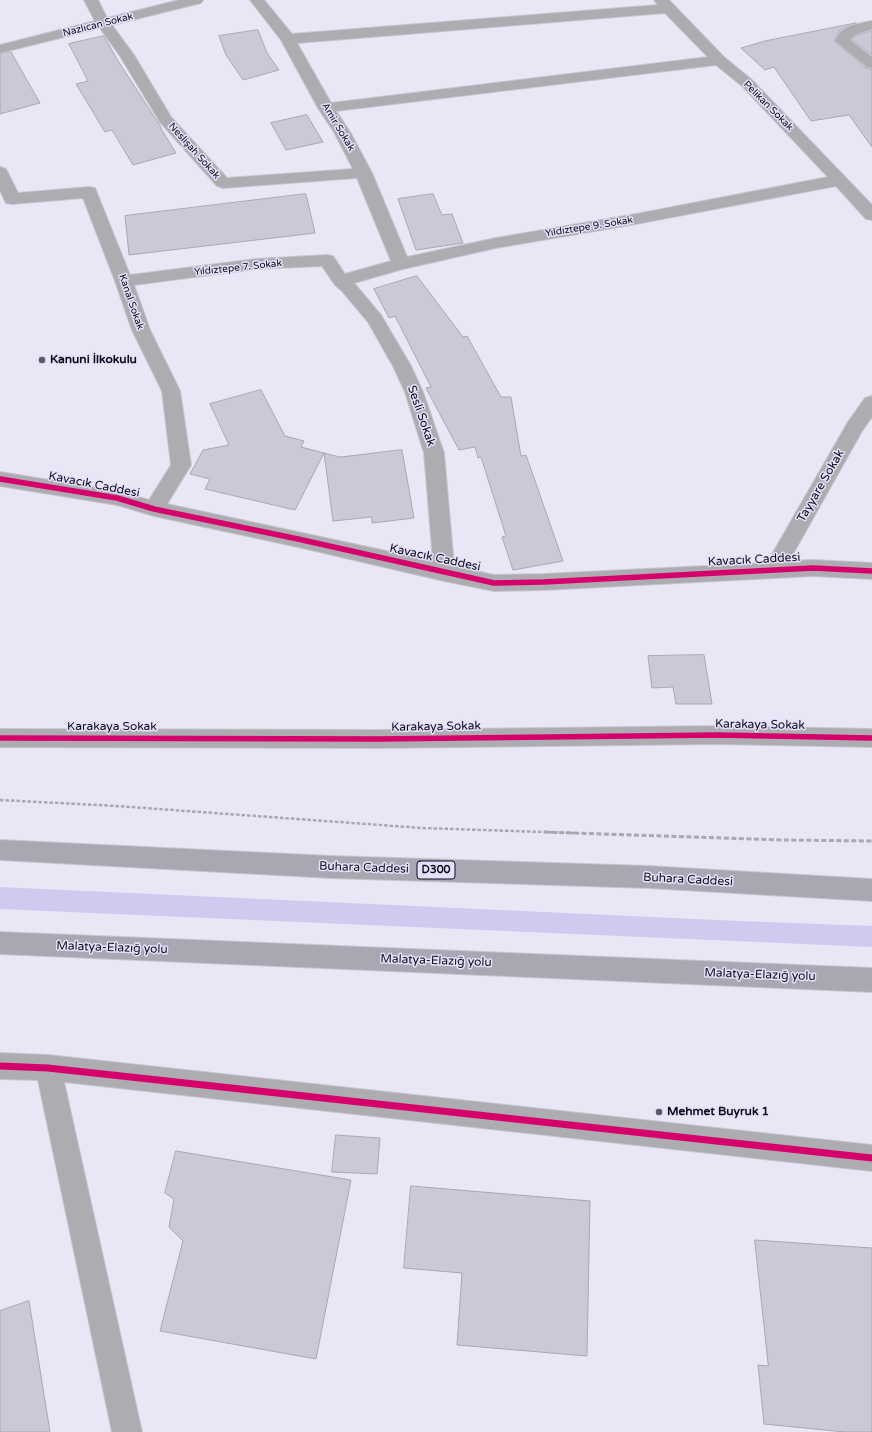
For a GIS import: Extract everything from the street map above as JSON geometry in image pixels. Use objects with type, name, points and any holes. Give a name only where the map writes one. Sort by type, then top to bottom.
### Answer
[{"type":"highway","name":"Buhara Caddesi","points":[[0,850],[331,867],[648,877],[872,890]]},
{"type":"highway","name":"Malatya-Elazığ yolu","points":[[0,943],[872,980]]},
{"type":"street","name":"Neslişah Sokak","points":[[91,0],[103,23],[127,56],[165,119],[223,183],[364,173]]},
{"type":"street","name":"Nazlıcan Sokak","points":[[0,49],[196,0]]},
{"type":"street","name":"Amir Sokak","points":[[257,0],[288,39],[326,108],[342,132],[364,173],[401,264]]},
{"type":"street","points":[[288,39],[664,4]]},
{"type":"street","name":"Pelikan Sokak","points":[[664,4],[719,60],[747,83],[872,215]]},
{"type":"street","points":[[872,25],[849,31],[844,36],[842,41],[872,64]]},
{"type":"street","points":[[326,108],[719,60]]},
{"type":"street","name":"Kanal Sokak","points":[[0,172],[6,199],[89,192],[124,281],[140,330],[171,391],[181,465],[154,509]]},
{"type":"street","name":"Yıldıztepe 9. Sokak","points":[[341,281],[401,264],[496,243],[636,219],[839,180]]},
{"type":"street","name":"Yıldıztepe 7. Sokak","points":[[124,281],[256,264],[327,260],[341,281]]},
{"type":"street","name":"Sesli Sokak","points":[[341,281],[348,287],[375,319],[402,366],[414,392],[434,453],[444,573]]},
{"type":"street","name":"Tayyare Sokak","points":[[773,571],[855,427],[872,403]]},
{"type":"street","name":"Kavacık Caddesi","points":[[0,479],[117,498],[154,509],[298,539],[494,583],[544,582],[813,568],[872,571]]},
{"type":"street","name":"Karakaya Sokak","points":[[0,738],[378,739],[718,735],[872,738]]},
{"type":"street","points":[[0,1066],[48,1068],[872,1158]]},
{"type":"street","points":[[48,1068],[127,1432]]},
{"type":"path","points":[[0,800],[117,806],[422,828],[785,840],[872,840]]},
{"type":"shaded area","points":[[0,887],[872,926],[872,947],[0,909]]},
{"type":"building","points":[[856,23],[840,30],[834,41],[866,68],[872,69],[872,147],[849,115],[811,121],[774,67],[765,70],[741,48],[765,41]]},
{"type":"building","points":[[258,30],[267,53],[279,70],[243,80],[226,55],[219,36]]},
{"type":"building","points":[[872,31],[872,55],[852,40],[856,36]]},
{"type":"building","points":[[104,36],[176,153],[133,165],[112,130],[105,132],[76,84],[88,81],[69,44]]},
{"type":"building","points":[[11,52],[40,103],[0,114],[0,54]]},
{"type":"building","points":[[307,115],[323,142],[286,150],[271,123]]},
{"type":"building","points":[[306,194],[315,233],[129,255],[125,216]]},
{"type":"building","points":[[433,194],[442,215],[452,214],[463,243],[416,250],[398,199]]},
{"type":"building","points":[[417,276],[463,337],[467,336],[501,397],[511,397],[521,456],[526,455],[563,561],[513,570],[502,537],[506,536],[481,457],[478,458],[475,447],[459,450],[426,388],[431,387],[395,316],[389,318],[374,289]]},
{"type":"building","points":[[261,390],[285,436],[304,441],[301,447],[324,453],[295,510],[205,489],[210,479],[190,474],[203,450],[229,445],[210,404]]},
{"type":"building","points":[[402,450],[414,518],[372,523],[372,517],[333,521],[324,453],[340,457]]},
{"type":"building","points":[[704,655],[712,704],[676,704],[673,687],[652,688],[648,656]]},
{"type":"building","points":[[336,1135],[380,1138],[377,1174],[332,1172]]},
{"type":"building","points":[[176,1151],[351,1180],[316,1359],[160,1331],[183,1241],[169,1227],[174,1199],[165,1193]]},
{"type":"building","points":[[411,1186],[590,1201],[587,1356],[457,1345],[462,1273],[404,1268]]},
{"type":"building","points":[[755,1240],[872,1248],[872,1432],[845,1432],[764,1424],[758,1365],[768,1366]]},
{"type":"building","points":[[29,1301],[50,1432],[0,1432],[0,1311]]},
{"type":"cycle path","points":[[0,479],[117,498],[154,509],[298,539],[494,583],[544,582],[813,568],[872,571]]},
{"type":"cycle path","points":[[0,738],[378,739],[718,735],[872,738]]},
{"type":"cycle path","points":[[0,1066],[48,1068],[872,1158]]},
{"type":"place","name":"Kanuni İlkokulu","points":[[42,360]]},
{"type":"place","name":"Mehmet Buyruk 1","points":[[659,1112]]}]
